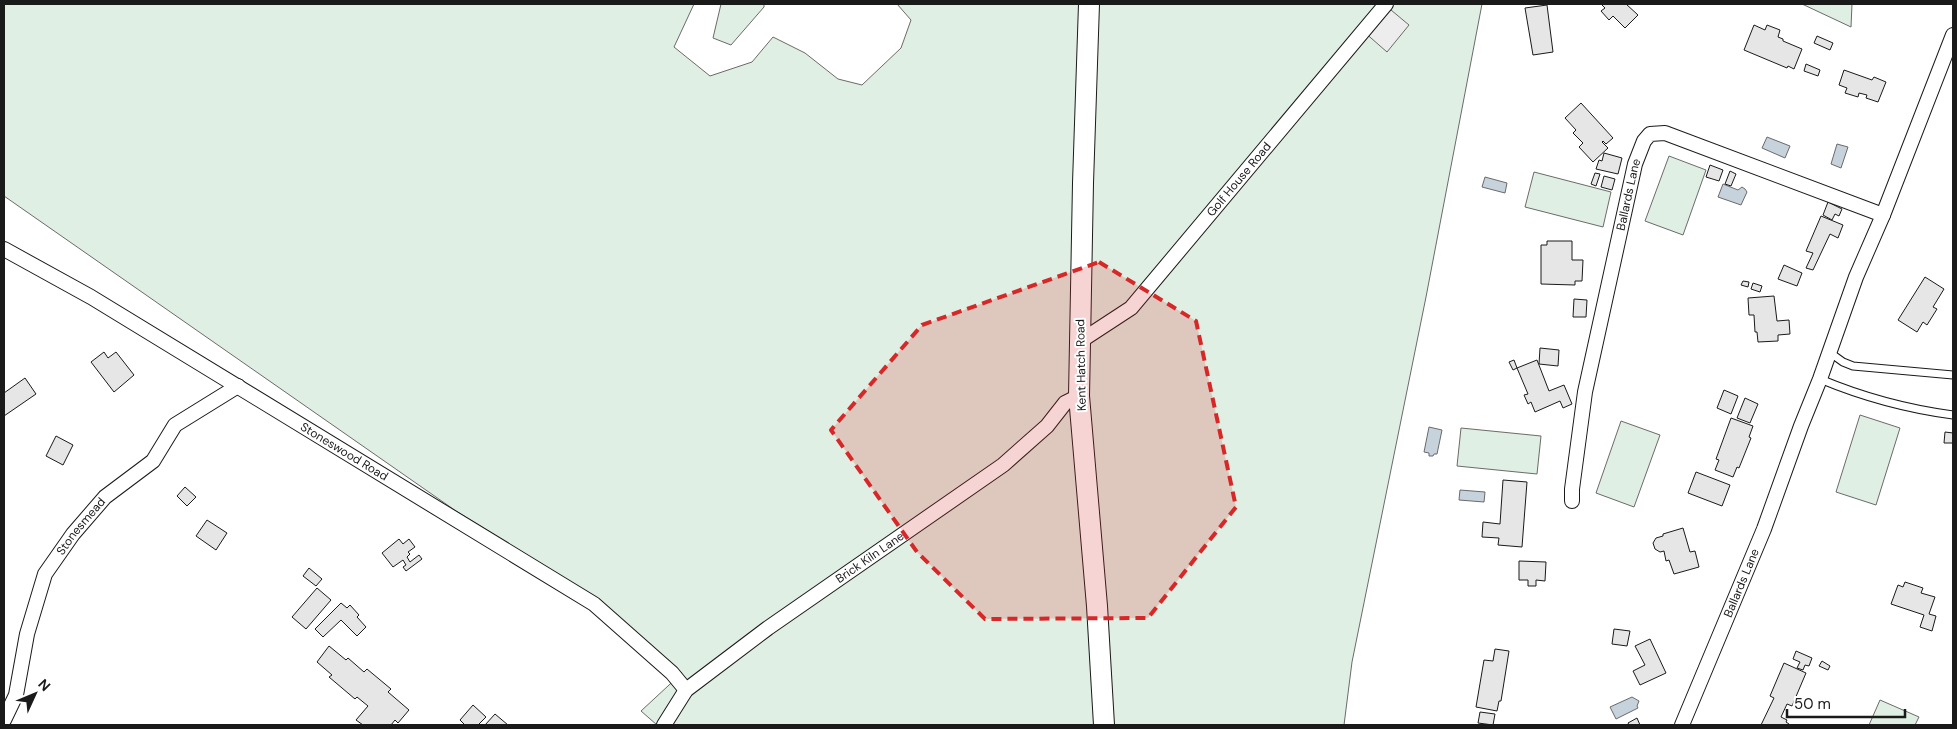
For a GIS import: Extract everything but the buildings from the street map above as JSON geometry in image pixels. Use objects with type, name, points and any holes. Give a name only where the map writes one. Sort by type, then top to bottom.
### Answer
[{"type":"main road","name":"Kent Hatch Road","points":[[1089,4],[1079,396],[1097,606],[1104,725]]},
{"type":"street","name":"Golf House Road","points":[[1080,342],[1131,308],[1386,4]]},
{"type":"street","name":"Ballards Lane","points":[[1682,725],[1761,537],[1856,277],[1883,215],[1953,35]]},
{"type":"street","name":"Ballards Lane","points":[[1572,501],[1585,392],[1635,164],[1644,141],[1650,134],[1665,133],[1883,215]]},
{"type":"street","name":"Stoneswood Road","points":[[4,249],[92,297],[594,604],[672,673],[686,690]]},
{"type":"street","name":"Stonesmead","points":[[4,720],[16,695],[27,634],[45,574],[73,534],[104,498],[152,460],[175,425],[238,386]]},
{"type":"street","name":"Brick Kiln Lane","points":[[664,725],[686,690],[768,628],[1003,465],[1048,426],[1065,403],[1079,396]]},
{"type":"lane","points":[[1829,352],[1843,362],[1853,366],[1953,375]]},
{"type":"lane","points":[[1820,379],[1846,390],[1921,411],[1953,415]]},
{"type":"highlighted area","points":[[1099,262],[1196,321],[1236,507],[1148,618],[985,619],[917,552],[831,430],[922,325]]},
{"type":"green space","points":[[4,4],[694,4],[674,47],[710,76],[752,62],[773,37],[805,53],[838,79],[862,85],[901,48],[911,20],[897,4],[1482,4],[1426,297],[1352,662],[1344,725],[657,725],[641,711],[682,673],[585,591],[456,511],[4,196]]},
{"type":"green space","points":[[721,4],[764,4],[764,7],[731,45],[713,38]]},
{"type":"green space","points":[[1802,4],[1852,4],[1851,27]]},
{"type":"green space","points":[[1669,156],[1706,170],[1683,235],[1645,221]]},
{"type":"green space","points":[[1534,172],[1611,192],[1603,227],[1525,207]]},
{"type":"green space","points":[[1860,415],[1900,428],[1876,505],[1836,492]]},
{"type":"green space","points":[[1621,421],[1660,435],[1634,507],[1596,493]]},
{"type":"green space","points":[[1461,428],[1541,436],[1537,474],[1457,466]]},
{"type":"green space","points":[[1880,700],[1919,717],[1915,725],[1869,725]]},
{"type":"shaded area","points":[[1385,5],[1409,25],[1387,52],[1363,31]]},
{"type":"shaded area","points":[[1767,137],[1790,146],[1785,158],[1762,148]]},
{"type":"shaded area","points":[[1837,144],[1848,147],[1841,168],[1831,164]]},
{"type":"shaded area","points":[[1485,177],[1507,183],[1505,193],[1482,187]]},
{"type":"shaded area","points":[[1723,184],[1738,190],[1742,187],[1745,189],[1747,192],[1741,205],[1718,197]]},
{"type":"shaded area","points":[[1429,427],[1442,430],[1437,454],[1433,456],[1429,456],[1429,453],[1424,452]]},
{"type":"shaded area","points":[[1460,490],[1485,492],[1484,502],[1459,500]]},
{"type":"shaded area","points":[[1632,697],[1639,701],[1638,708],[1616,719],[1610,707]]}]
